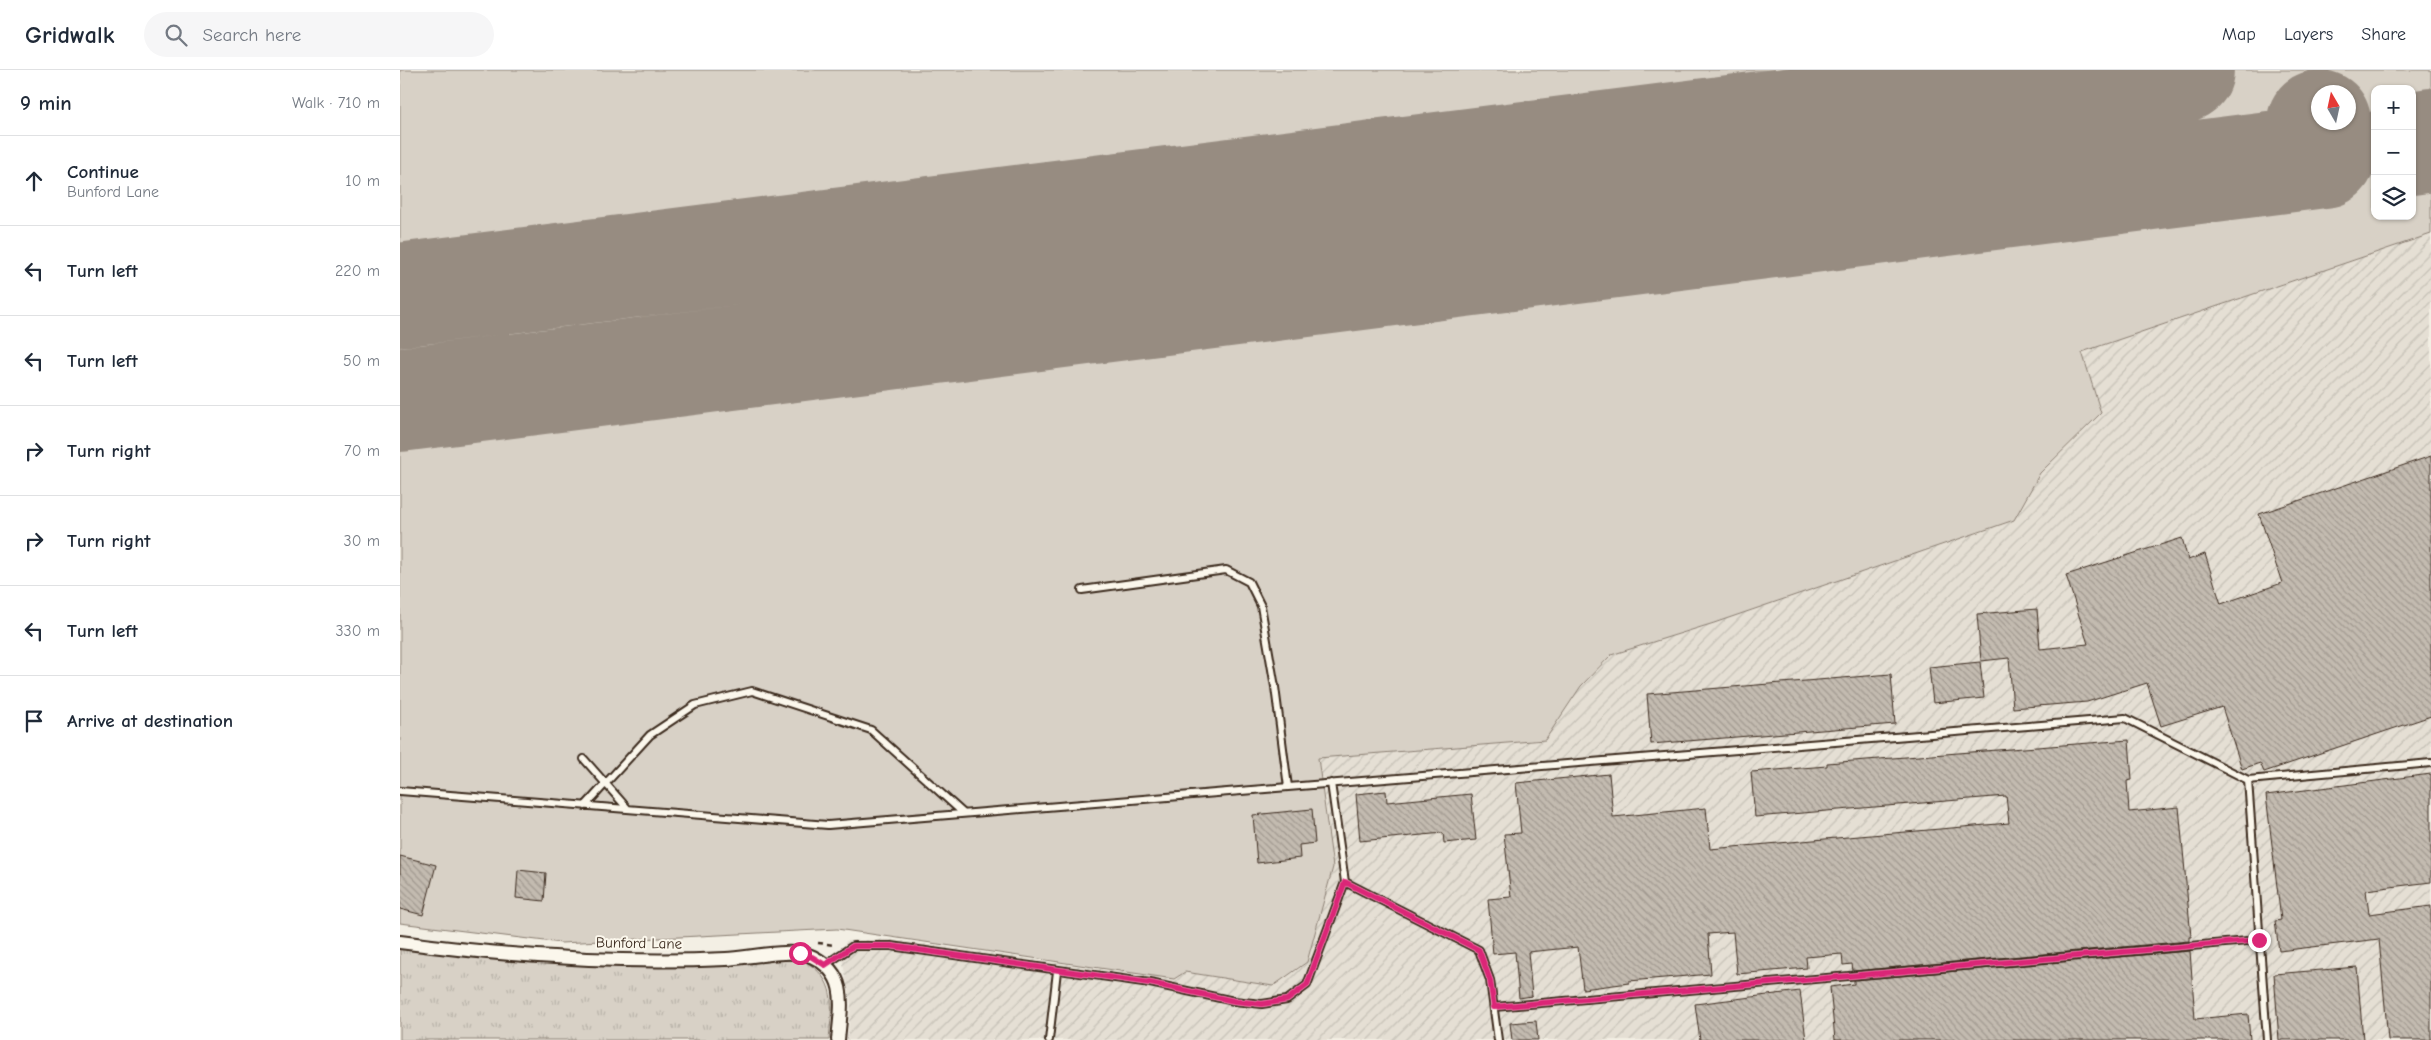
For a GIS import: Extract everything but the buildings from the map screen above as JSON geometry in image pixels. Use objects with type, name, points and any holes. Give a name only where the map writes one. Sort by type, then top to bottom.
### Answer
[{"type":"street","name":"Bunford Lane","points":[[400,942],[509,953],[597,958],[726,959],[800,953],[812,957],[825,965],[837,978],[841,994],[838,1040]]},
{"type":"lane","points":[[1082,590],[1226,570],[1249,582],[1260,606],[1275,687],[1288,787]]},
{"type":"lane","points":[[585,806],[650,735],[695,705],[752,691],[871,730],[963,813]]},
{"type":"lane","points":[[400,791],[828,825],[2125,718],[2248,780],[2431,763]]},
{"type":"lane","points":[[584,759],[628,809]]},
{"type":"lane","points":[[2248,780],[2267,1040]]},
{"type":"lane","points":[[825,965],[853,946],[891,946],[1150,983],[1234,1001],[1262,1004],[1287,1000],[1307,985],[1345,882],[1331,783]]},
{"type":"lane","points":[[1345,882],[1479,950],[1490,980],[1498,1040]]},
{"type":"lane","points":[[1494,1007],[2259,940]]},
{"type":"lane","points":[[1049,1040],[1058,970]]},
{"type":"path","points":[[813,943],[853,946]]},
{"type":"shaded area","points":[[2431,234],[2431,1040],[847,1040],[851,1004],[841,954],[846,941],[887,939],[1174,979],[1185,972],[1273,986],[1307,962],[1333,867],[1318,758],[1545,740],[1581,686],[1611,655],[1714,623],[2014,520],[2040,473],[2101,413],[2082,352]]},
{"type":"green space","points":[[400,70],[2431,70],[2431,234],[2082,352],[2101,413],[2040,473],[2014,520],[1714,623],[1611,655],[1581,686],[1545,740],[1318,758],[1333,867],[1307,962],[1273,986],[1185,972],[1174,979],[837,929],[561,943],[400,923]]},
{"type":"green space","points":[[400,949],[497,959],[616,965],[803,960],[822,976],[830,994],[829,1040],[400,1040]]},
{"type":"runway","points":[[400,295],[2182,70]]},
{"type":"runway","points":[[400,400],[2324,156],[2320,130]]},
{"type":"runway","points":[[2416,142],[2431,140]]},
{"type":"route","points":[[800,953],[812,957],[825,965],[853,946],[891,946],[1150,983],[1234,1001],[1262,1004],[1287,1000],[1307,985],[1345,882],[1479,950],[1490,980],[1494,1007],[2259,940]]}]
